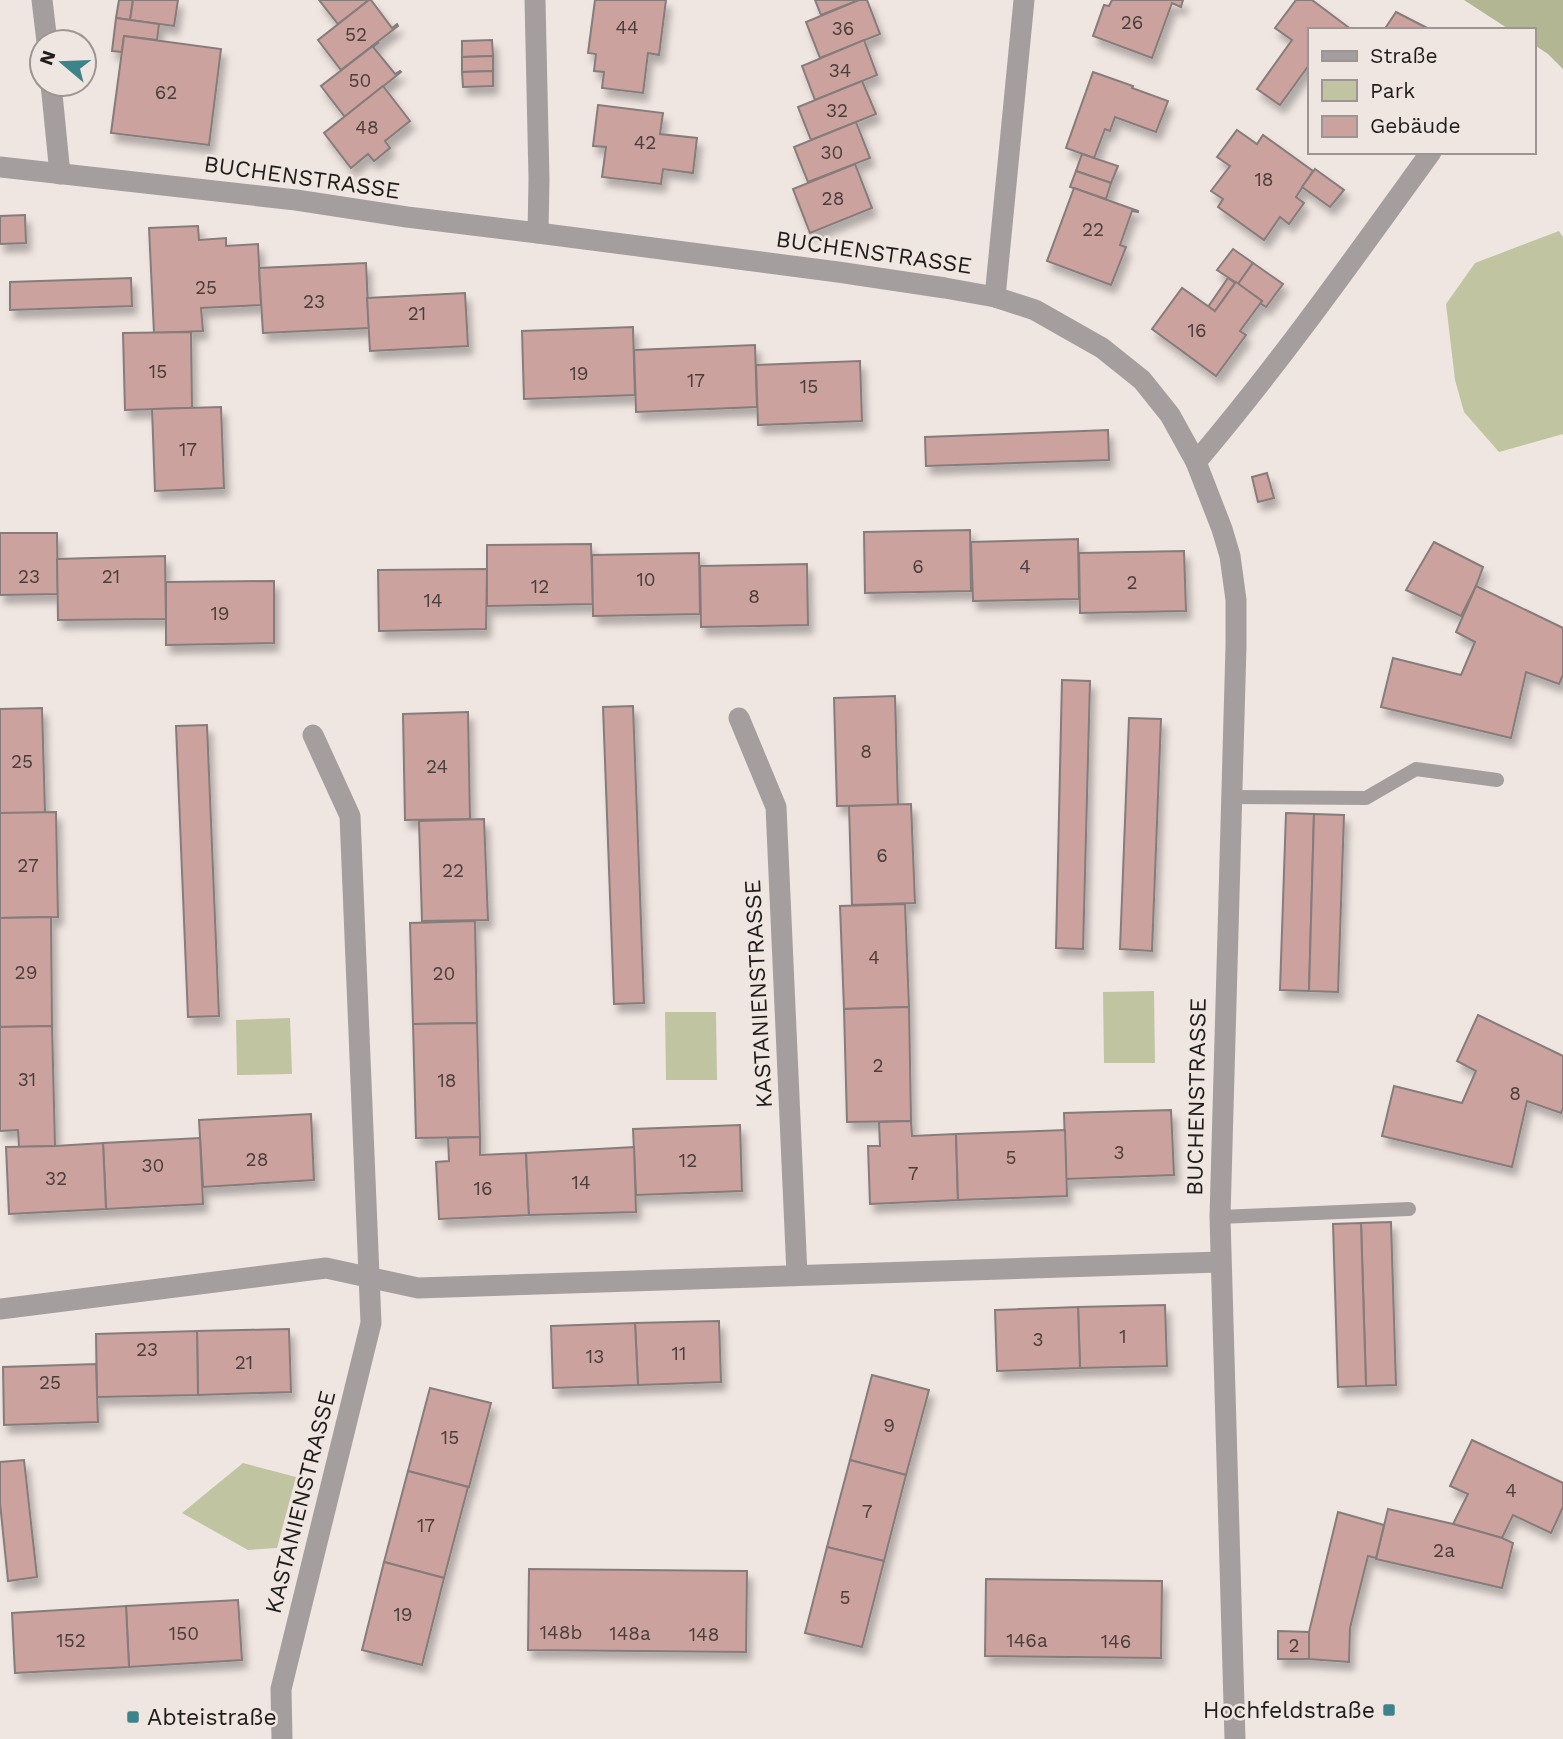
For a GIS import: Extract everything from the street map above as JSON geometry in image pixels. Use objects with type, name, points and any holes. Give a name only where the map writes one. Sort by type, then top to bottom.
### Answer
[{"type":"street","points":[[42,0],[45,28]]},
{"type":"street","points":[[535,0],[538,233]]},
{"type":"street","name":"BUCHENSTRASSE","points":[[995,298],[1024,0]]},
{"type":"street","points":[[52,98],[60,174]]},
{"type":"street","points":[[1196,463],[1312,315],[1430,154]]},
{"type":"street","name":"BUCHENSTRASSE","points":[[0,167],[296,200],[892,280],[995,298],[1035,310],[1102,348],[1142,380],[1170,415],[1196,463],[1222,529],[1230,556],[1236,600],[1220,1217],[1235,1739]]},
{"type":"street","name":"KASTANIENSTRASSE","points":[[739,718],[776,807],[797,1274]]},
{"type":"street","name":"KASTANIENSTRASSE","points":[[282,1739],[281,1689],[371,1323],[350,816],[313,735]]},
{"type":"street","points":[[0,1309],[326,1268],[418,1288],[1220,1262]]},
{"type":"lane","points":[[1231,797],[1366,798],[1416,769],[1497,780]]},
{"type":"lane","points":[[1220,1217],[1409,1209]]},
{"type":"green space","points":[[1464,0],[1563,0],[1563,69],[1535,45],[1535,28],[1507,28]]},
{"type":"green space","points":[[1559,231],[1563,237],[1563,434],[1499,452],[1464,412],[1455,380],[1446,304],[1475,263]]},
{"type":"green space","points":[[1154,991],[1155,1063],[1104,1063],[1103,992]]},
{"type":"green space","points":[[665,1012],[716,1012],[717,1080],[666,1080]]},
{"type":"green space","points":[[290,1018],[292,1074],[237,1075],[236,1020]]},
{"type":"green space","points":[[243,1463],[296,1477],[277,1548],[248,1550],[182,1513]]},
{"type":"building","points":[[119,0],[133,0],[130,20],[116,18]]},
{"type":"building","points":[[133,0],[178,0],[174,26],[130,20]]},
{"type":"building","points":[[319,0],[369,0],[338,24]]},
{"type":"building","points":[[369,0],[392,28],[397,24],[398,26],[341,70],[318,40]]},
{"type":"building","points":[[595,0],[666,0],[659,55],[648,53],[643,93],[602,88],[604,72],[594,71],[596,54],[588,53]]},
{"type":"building","points":[[815,0],[859,0],[821,15]]},
{"type":"building","points":[[859,0],[867,0],[880,34],[820,58],[806,22]]},
{"type":"building","points":[[1112,0],[1183,0],[1181,7],[1172,3],[1152,58],[1093,36],[1104,5],[1109,6]]},
{"type":"building","points":[[1296,0],[1312,0],[1349,28],[1308,28],[1308,66],[1280,105],[1257,89],[1292,40],[1275,28]]},
{"type":"building","points":[[1396,12],[1427,28],[1385,28]]},
{"type":"building","points":[[116,18],[159,24],[157,40],[124,36],[122,52],[112,51]]},
{"type":"building","points":[[124,36],[221,49],[209,145],[111,133]]},
{"type":"building","points":[[492,40],[493,56],[462,57],[462,41]]},
{"type":"building","points":[[864,40],[877,75],[815,100],[802,66]]},
{"type":"building","points":[[378,42],[373,47],[395,74],[401,72],[345,117],[321,86]]},
{"type":"building","points":[[493,56],[493,71],[462,72],[462,57]]},
{"type":"building","points":[[493,71],[493,86],[463,87],[462,72]]},
{"type":"building","points":[[1093,72],[1168,101],[1156,132],[1115,117],[1110,131],[1105,129],[1094,158],[1066,148]]},
{"type":"building","points":[[862,81],[876,114],[811,140],[798,107]]},
{"type":"building","points":[[383,86],[410,121],[385,141],[390,148],[374,161],[368,154],[351,168],[324,133]]},
{"type":"building","points":[[598,105],[663,113],[660,134],[697,138],[693,173],[663,169],[661,184],[602,177],[606,147],[593,146]]},
{"type":"building","points":[[856,122],[870,158],[808,182],[794,147]]},
{"type":"building","points":[[1237,130],[1257,144],[1263,135],[1313,171],[1296,197],[1304,203],[1289,224],[1280,217],[1264,240],[1218,207],[1223,199],[1211,191],[1230,166],[1217,157]]},
{"type":"building","points":[[1082,154],[1118,166],[1111,183],[1076,171]]},
{"type":"building","points":[[855,164],[872,208],[810,233],[793,189]]},
{"type":"building","points":[[1315,169],[1344,190],[1330,207],[1302,187]]},
{"type":"building","points":[[1076,171],[1111,183],[1106,199],[1070,187]]},
{"type":"building","points":[[1074,188],[1138,211],[1132,211],[1120,245],[1126,247],[1111,285],[1047,261]]},
{"type":"building","points":[[25,215],[26,243],[0,244],[0,216]]},
{"type":"building","points":[[198,226],[199,240],[226,238],[226,246],[258,244],[261,305],[201,308],[203,331],[154,333],[149,228]]},
{"type":"building","points":[[1233,249],[1253,263],[1238,284],[1217,270]]},
{"type":"building","points":[[366,263],[369,328],[263,333],[259,268]]},
{"type":"building","points":[[1253,263],[1283,284],[1266,307],[1238,284]]},
{"type":"building","points":[[131,278],[132,306],[10,310],[10,282]]},
{"type":"building","points":[[1228,278],[1235,283],[1215,311],[1208,307]]},
{"type":"building","points":[[1236,282],[1262,301],[1240,331],[1246,335],[1216,376],[1152,329],[1182,288],[1215,311]]},
{"type":"building","points":[[465,293],[468,346],[370,351],[367,298]]},
{"type":"building","points":[[633,327],[635,395],[524,399],[522,331]]},
{"type":"building","points":[[191,332],[192,408],[125,410],[123,333]]},
{"type":"building","points":[[755,345],[757,407],[636,412],[634,350]]},
{"type":"building","points":[[860,361],[862,421],[758,425],[756,365]]},
{"type":"building","points":[[221,407],[224,488],[155,491],[152,409]]},
{"type":"building","points":[[1108,430],[1109,460],[926,466],[925,437]]},
{"type":"building","points":[[1267,473],[1274,498],[1258,502],[1252,477]]},
{"type":"building","points":[[970,530],[971,591],[865,593],[864,532]]},
{"type":"building","points":[[0,533],[57,533],[58,594],[0,595]]},
{"type":"building","points":[[1078,539],[1079,599],[973,601],[971,542]]},
{"type":"building","points":[[1434,542],[1483,567],[1461,616],[1406,590]]},
{"type":"building","points":[[591,544],[593,604],[487,606],[487,545]]},
{"type":"building","points":[[1184,551],[1186,611],[1080,613],[1079,553]]},
{"type":"building","points":[[699,553],[700,614],[593,616],[592,555]]},
{"type":"building","points":[[165,556],[166,619],[58,620],[57,559]]},
{"type":"building","points":[[807,564],[808,625],[701,627],[700,566]]},
{"type":"building","points":[[487,569],[486,629],[379,631],[378,570]]},
{"type":"building","points":[[274,581],[274,643],[166,645],[166,582]]},
{"type":"building","points":[[1476,586],[1563,628],[1563,675],[1559,684],[1526,672],[1511,738],[1381,707],[1393,658],[1461,675],[1475,642],[1456,632]]},
{"type":"building","points":[[1062,680],[1090,681],[1083,949],[1056,948]]},
{"type":"building","points":[[895,696],[898,805],[837,806],[834,698]]},
{"type":"building","points":[[633,706],[644,1003],[614,1004],[603,707]]},
{"type":"building","points":[[42,708],[45,813],[0,813],[0,709]]},
{"type":"building","points":[[468,712],[470,819],[405,820],[403,714]]},
{"type":"building","points":[[1129,718],[1161,719],[1152,951],[1120,949]]},
{"type":"building","points":[[207,725],[219,1016],[188,1017],[176,726]]},
{"type":"building","points":[[911,804],[915,903],[852,905],[849,806]]},
{"type":"building","points":[[56,812],[58,917],[0,918],[0,813]]},
{"type":"building","points":[[1286,813],[1314,814],[1309,991],[1280,990]]},
{"type":"building","points":[[1314,814],[1344,815],[1338,992],[1309,991]]},
{"type":"building","points":[[484,819],[488,920],[422,921],[419,821]]},
{"type":"building","points":[[905,904],[909,1007],[844,1009],[840,906]]},
{"type":"building","points":[[51,917],[52,1026],[0,1027],[0,918]]},
{"type":"building","points":[[475,921],[477,1023],[413,1024],[410,923]]},
{"type":"building","points":[[909,1007],[911,1121],[847,1122],[844,1009]]},
{"type":"building","points":[[1478,1015],[1563,1056],[1561,1113],[1527,1101],[1512,1167],[1382,1136],[1394,1086],[1462,1103],[1476,1071],[1457,1061]]},
{"type":"building","points":[[477,1023],[480,1137],[416,1138],[413,1024]]},
{"type":"building","points":[[52,1026],[55,1146],[19,1147],[18,1130],[0,1131],[0,1027]]},
{"type":"building","points":[[1171,1110],[1174,1175],[1066,1179],[1064,1113]]},
{"type":"building","points":[[311,1114],[314,1180],[203,1187],[199,1120]]},
{"type":"building","points":[[911,1121],[912,1136],[956,1134],[958,1200],[870,1204],[868,1146],[880,1146],[879,1122]]},
{"type":"building","points":[[740,1125],[742,1191],[636,1195],[633,1129]]},
{"type":"building","points":[[1065,1130],[1067,1196],[958,1200],[956,1134]]},
{"type":"building","points":[[480,1137],[480,1155],[526,1153],[529,1215],[439,1219],[436,1162],[449,1161],[448,1138]]},
{"type":"building","points":[[200,1138],[203,1204],[106,1209],[103,1143]]},
{"type":"building","points":[[103,1143],[106,1209],[9,1214],[6,1147]]},
{"type":"building","points":[[634,1147],[636,1212],[529,1215],[526,1153]]},
{"type":"building","points":[[1391,1222],[1396,1385],[1366,1386],[1361,1223]]},
{"type":"building","points":[[1361,1223],[1366,1386],[1338,1387],[1333,1224]]},
{"type":"building","points":[[1165,1305],[1167,1366],[1080,1368],[1078,1307]]},
{"type":"building","points":[[1078,1307],[1080,1368],[997,1371],[995,1310]]},
{"type":"building","points":[[719,1321],[721,1382],[638,1385],[635,1323]]},
{"type":"building","points":[[635,1323],[638,1385],[553,1388],[551,1326]]},
{"type":"building","points":[[289,1329],[291,1392],[198,1395],[197,1331]]},
{"type":"building","points":[[197,1331],[198,1395],[97,1397],[96,1334]]},
{"type":"building","points":[[96,1364],[98,1422],[4,1425],[3,1367]]},
{"type":"building","points":[[872,1375],[929,1390],[906,1475],[850,1460]]},
{"type":"building","points":[[430,1388],[491,1403],[469,1487],[408,1471]]},
{"type":"building","points":[[1472,1440],[1563,1483],[1563,1507],[1551,1533],[1513,1515],[1502,1538],[1453,1524],[1468,1494],[1450,1486]]},
{"type":"building","points":[[24,1460],[37,1577],[8,1581],[0,1503],[0,1462]]},
{"type":"building","points":[[850,1460],[906,1475],[884,1561],[827,1547]]},
{"type":"building","points":[[408,1471],[468,1487],[444,1578],[384,1562]]},
{"type":"building","points":[[1388,1509],[1453,1524],[1513,1543],[1502,1588],[1376,1559]]},
{"type":"building","points":[[1338,1512],[1384,1525],[1376,1558],[1368,1556],[1350,1628],[1349,1662],[1309,1659],[1309,1632]]},
{"type":"building","points":[[827,1547],[884,1561],[862,1647],[805,1633]]},
{"type":"building","points":[[384,1562],[444,1578],[422,1665],[362,1650]]},
{"type":"building","points":[[529,1569],[747,1571],[746,1652],[528,1650]]},
{"type":"building","points":[[986,1579],[1162,1581],[1161,1658],[985,1656]]},
{"type":"building","points":[[238,1600],[242,1660],[129,1667],[126,1606]]},
{"type":"building","points":[[126,1606],[129,1667],[15,1673],[12,1613]]},
{"type":"building","points":[[1278,1631],[1309,1632],[1309,1659],[1278,1659]]},
{"type":"place","name":"Hochfeldstraße","points":[[1389,1710]]},
{"type":"place","name":"Abteistraße","points":[[133,1717]]}]
